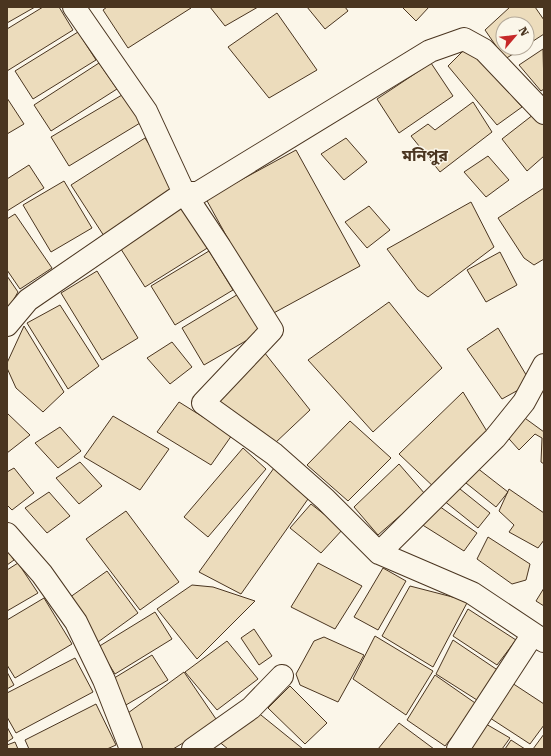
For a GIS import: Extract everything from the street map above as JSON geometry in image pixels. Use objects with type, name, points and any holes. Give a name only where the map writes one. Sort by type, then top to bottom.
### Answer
[{"type":"street","points":[[74,7],[146,111],[184,193],[272,330],[202,403],[274,454],[324,498],[379,553],[472,593],[539,638],[458,749]]},
{"type":"street","points":[[7,325],[28,300],[184,193],[198,193],[430,51],[464,39],[484,50],[542,109]]},
{"type":"street","points":[[379,553],[495,438],[524,402],[544,364]]},
{"type":"street","points":[[7,534],[42,574],[76,622],[104,680],[131,749]]},
{"type":"street","points":[[193,749],[251,708],[282,676]]},
{"type":"building","points":[[7,7],[35,7],[7,23]]},
{"type":"building","points":[[43,7],[59,7],[73,30],[7,71],[7,29]]},
{"type":"building","points":[[107,7],[191,8],[128,48],[103,10]]},
{"type":"building","points":[[210,7],[258,7],[225,26]]},
{"type":"building","points":[[307,7],[345,7],[348,11],[325,29]]},
{"type":"building","points":[[402,7],[429,7],[416,21]]},
{"type":"building","points":[[510,7],[535,7],[544,20],[544,34],[535,40],[535,16],[500,16]]},
{"type":"building","points":[[277,13],[317,70],[269,98],[228,47]]},
{"type":"building","points":[[495,21],[495,44],[485,30]]},
{"type":"building","points":[[78,32],[96,60],[33,99],[15,71]]},
{"type":"building","points":[[467,47],[522,107],[497,125],[448,66]]},
{"type":"building","points":[[543,49],[544,89],[541,91],[519,65],[532,56],[535,56],[535,54]]},
{"type":"building","points":[[503,56],[510,56],[505,59]]},
{"type":"building","points":[[99,63],[117,89],[51,131],[34,105]]},
{"type":"building","points":[[431,63],[453,96],[399,133],[377,99]]},
{"type":"building","points":[[127,92],[145,120],[69,166],[51,137]]},
{"type":"building","points":[[7,98],[24,124],[7,134]]},
{"type":"building","points":[[473,102],[492,132],[440,172],[411,136],[428,124],[435,130]]},
{"type":"building","points":[[538,111],[544,118],[544,156],[527,171],[502,139]]},
{"type":"building","points":[[145,138],[178,189],[104,236],[71,185]]},
{"type":"building","points":[[346,138],[367,162],[344,180],[321,154]]},
{"type":"building","points":[[296,150],[360,266],[270,315],[206,199]]},
{"type":"building","points":[[488,156],[509,180],[486,197],[464,172]]},
{"type":"building","points":[[29,165],[44,188],[7,211],[7,179]]},
{"type":"building","points":[[64,181],[92,228],[51,252],[23,205]]},
{"type":"building","points":[[544,188],[544,259],[534,265],[524,258],[498,218]]},
{"type":"building","points":[[471,202],[494,247],[428,297],[418,290],[387,249]]},
{"type":"building","points":[[183,206],[209,247],[145,287],[119,246]]},
{"type":"building","points":[[369,206],[390,230],[367,248],[345,222]]},
{"type":"building","points":[[15,214],[52,268],[20,289],[7,270],[7,219]]},
{"type":"building","points":[[209,251],[233,290],[175,325],[151,286]]},
{"type":"building","points":[[500,252],[517,285],[486,302],[467,270]]},
{"type":"building","points":[[97,271],[138,338],[102,360],[61,293]]},
{"type":"building","points":[[7,276],[18,292],[7,311]]},
{"type":"building","points":[[240,293],[263,331],[204,365],[182,328]]},
{"type":"building","points":[[389,302],[442,368],[373,432],[308,360]]},
{"type":"building","points":[[60,305],[99,366],[68,389],[27,323]]},
{"type":"building","points":[[24,326],[64,392],[43,412],[16,388],[7,368],[7,363]]},
{"type":"building","points":[[498,328],[531,383],[502,399],[467,349]]},
{"type":"building","points":[[172,342],[192,367],[170,384],[147,358]]},
{"type":"building","points":[[264,352],[310,410],[274,444],[214,397]]},
{"type":"building","points":[[463,392],[491,438],[437,490],[399,454]]},
{"type":"building","points":[[179,402],[232,435],[211,465],[157,432]]},
{"type":"building","points":[[7,413],[30,435],[7,453]]},
{"type":"building","points":[[113,416],[169,449],[140,490],[84,457]]},
{"type":"building","points":[[522,416],[544,432],[544,464],[541,462],[542,438],[535,434],[519,450],[502,431]]},
{"type":"building","points":[[350,421],[391,458],[348,501],[307,465]]},
{"type":"building","points":[[60,427],[81,451],[58,468],[35,443]]},
{"type":"building","points":[[243,448],[266,469],[208,537],[184,517]]},
{"type":"building","points":[[80,462],[102,486],[79,504],[56,478]]},
{"type":"building","points":[[399,464],[425,494],[378,535],[354,507]]},
{"type":"building","points":[[472,464],[508,492],[496,507],[461,479]]},
{"type":"building","points":[[14,468],[34,493],[12,510],[7,505],[7,472]]},
{"type":"building","points":[[274,468],[308,499],[241,594],[199,572]]},
{"type":"building","points":[[455,485],[490,513],[478,528],[443,500]]},
{"type":"building","points":[[509,489],[544,513],[544,540],[538,548],[509,532],[514,525],[499,511]]},
{"type":"building","points":[[49,492],[70,516],[47,533],[25,508]]},
{"type":"building","points":[[311,504],[343,529],[321,553],[290,528]]},
{"type":"building","points":[[439,506],[477,533],[464,551],[421,524]]},
{"type":"building","points":[[126,511],[179,582],[140,610],[86,539]]},
{"type":"building","points":[[488,537],[530,564],[526,580],[512,584],[477,559]]},
{"type":"building","points":[[7,550],[14,560],[7,565]]},
{"type":"building","points":[[18,563],[38,593],[7,611],[7,570]]},
{"type":"building","points":[[318,563],[362,586],[335,629],[291,607]]},
{"type":"building","points":[[383,568],[406,581],[378,630],[354,617]]},
{"type":"building","points":[[107,571],[138,613],[98,642],[66,600]]},
{"type":"building","points":[[192,585],[213,587],[255,601],[197,659],[157,609]]},
{"type":"building","points":[[410,586],[468,601],[433,667],[382,636]]},
{"type":"building","points":[[544,588],[544,606],[536,601]]},
{"type":"building","points":[[44,598],[72,644],[15,678],[7,665],[7,620]]},
{"type":"building","points":[[468,609],[516,640],[497,665],[453,636]]},
{"type":"building","points":[[155,612],[172,639],[115,674],[98,647]]},
{"type":"building","points":[[254,629],[272,656],[259,665],[241,638]]},
{"type":"building","points":[[375,636],[433,671],[406,715],[353,679]]},
{"type":"building","points":[[324,637],[364,655],[338,702],[300,685],[296,674],[314,641]]},
{"type":"building","points":[[453,640],[499,671],[477,700],[436,674]]},
{"type":"building","points":[[227,641],[258,679],[217,710],[185,672]]},
{"type":"building","points":[[152,655],[168,680],[126,705],[111,680]]},
{"type":"building","points":[[75,658],[93,692],[16,733],[7,717],[7,693]]},
{"type":"building","points":[[7,672],[14,685],[7,689]]},
{"type":"building","points":[[184,672],[218,722],[173,749],[142,749],[128,713]]},
{"type":"building","points":[[435,675],[478,705],[445,746],[407,720]]},
{"type":"building","points":[[512,683],[544,704],[544,725],[530,744],[487,716]]},
{"type":"building","points":[[290,686],[327,723],[305,744],[268,708]]},
{"type":"building","points":[[96,704],[116,745],[107,749],[29,749],[25,740]]},
{"type":"building","points":[[256,711],[303,749],[228,749],[217,740]]},
{"type":"building","points":[[399,723],[434,749],[378,749]]},
{"type":"building","points":[[486,724],[510,738],[502,749],[468,749]]},
{"type":"building","points":[[7,727],[13,738],[7,742]]},
{"type":"building","points":[[544,734],[544,749],[533,749]]},
{"type":"building","points":[[511,740],[525,749],[505,749]]},
{"type":"building","points":[[15,742],[18,749],[7,749],[7,745]]},
{"type":"district","name":"মনিপুর","points":[[425,155]]}]
